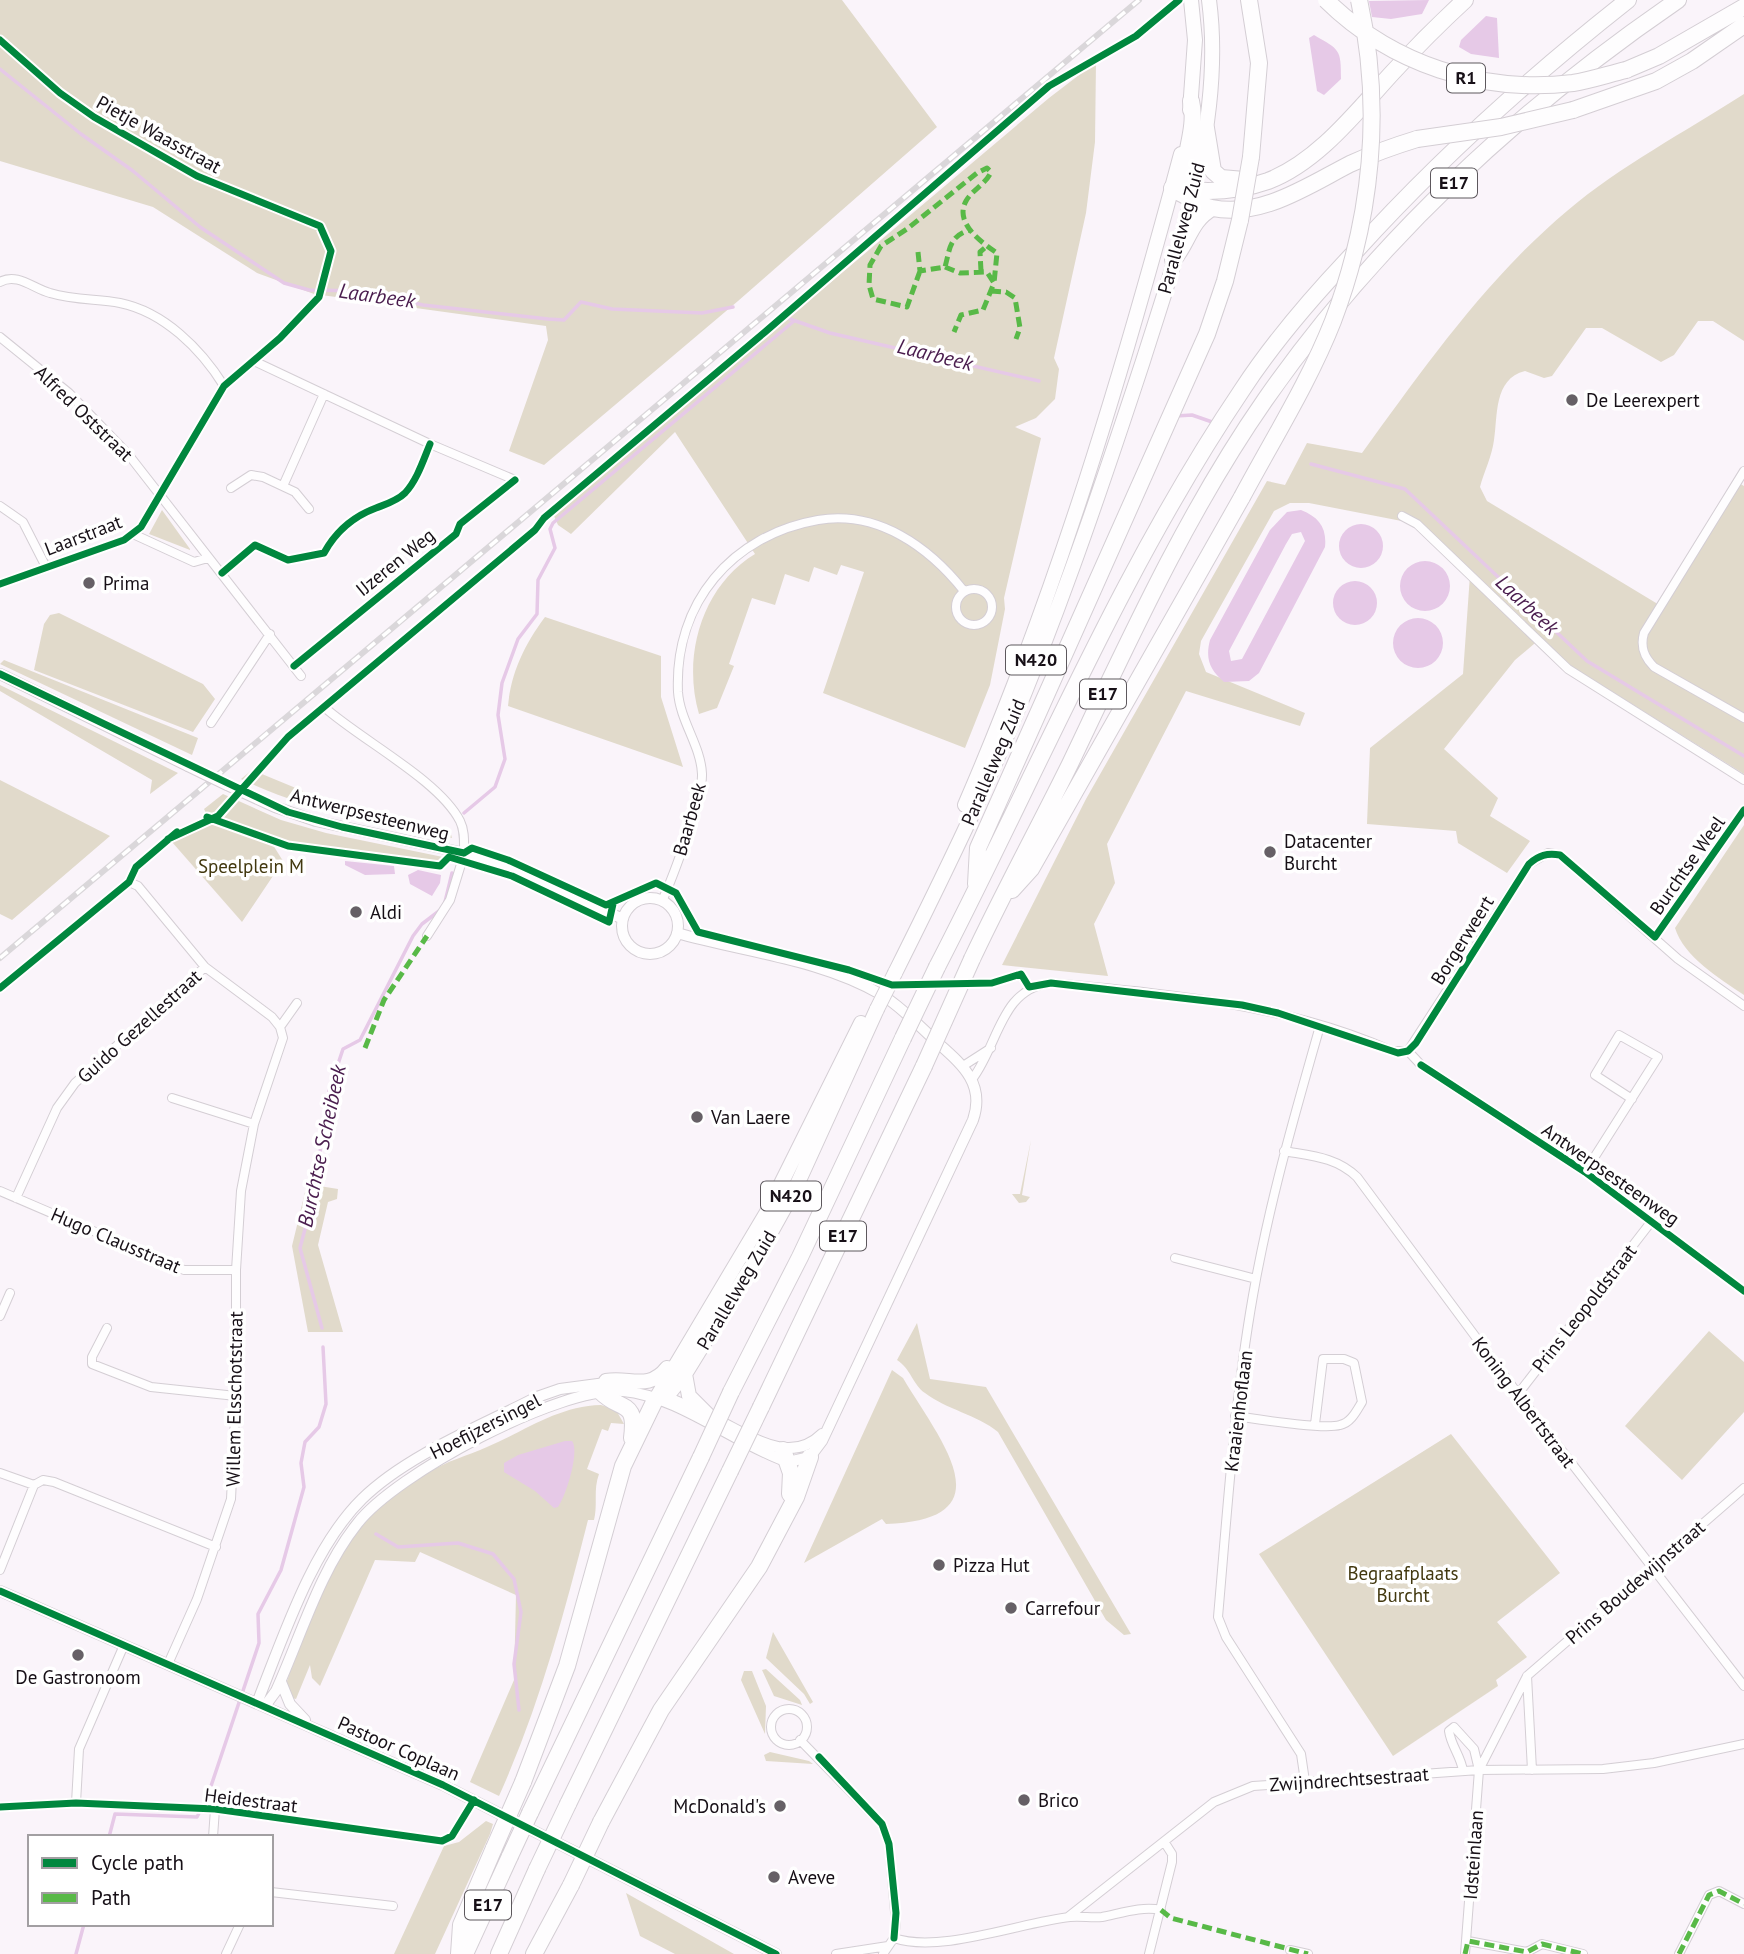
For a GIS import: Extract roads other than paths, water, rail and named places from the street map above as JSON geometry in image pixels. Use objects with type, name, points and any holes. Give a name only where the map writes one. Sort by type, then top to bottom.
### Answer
[{"type":"highway","points":[[1191,0],[1194,15],[1191,101],[1195,118],[1183,182],[1185,192],[1212,208],[1234,209],[1269,203],[1300,192],[1385,149],[1417,139],[1501,127],[1573,110],[1665,76],[1744,25]]},
{"type":"highway","points":[[975,893],[978,848],[1207,334],[1225,281],[1240,220],[1251,157],[1259,63],[1249,0]]},
{"type":"highway","name":"R1","points":[[1326,0],[1364,32],[1422,65],[1457,76],[1530,84],[1574,83],[1626,70],[1659,56],[1744,7]]},
{"type":"highway","points":[[996,907],[1031,869],[1242,496],[1310,371],[1332,323],[1350,272],[1363,216],[1372,144],[1372,105],[1359,0]]},
{"type":"highway","points":[[1185,192],[1237,189],[1268,181],[1292,168],[1332,136],[1427,35],[1465,0]]},
{"type":"highway","name":"E17","points":[[466,1954],[541,1790],[643,1582],[731,1392],[800,1257],[937,967],[1119,598],[1193,469],[1242,388],[1324,286],[1411,190],[1547,64],[1628,0]]},
{"type":"highway","name":"E17","points":[[499,1954],[568,1804],[924,1066],[996,907],[1167,565],[1214,482],[1264,401],[1320,325],[1366,274],[1488,150],[1562,84],[1678,0]]},
{"type":"highway","name":"Parallelweg Zuid","points":[[891,972],[988,753],[1100,439],[1206,128],[1213,61],[1209,2]]},
{"type":"highway","points":[[1206,128],[1213,171],[1221,178],[1235,182],[1268,181]]},
{"type":"highway","name":"Parallelweg Zuid","points":[[661,1396],[685,1350],[767,1212],[874,1007],[994,766],[1117,441],[1173,260],[1185,192]]},
{"type":"highway","points":[[1173,260],[1181,251],[1194,223],[1212,208]]},
{"type":"highway","name":"Parallelweg Zuid","points":[[661,1396],[685,1374],[791,1197],[874,1007]]},
{"type":"highway","points":[[630,1451],[633,1414],[626,1406],[608,1399],[604,1387],[654,1380],[685,1350]]},
{"type":"highway","points":[[685,1374],[689,1396],[708,1415]]},
{"type":"highway","points":[[459,1954],[461,1924],[523,1782],[570,1654],[611,1503],[630,1451],[661,1396]]},
{"type":"highway","points":[[786,1456],[792,1485],[788,1510]]},
{"type":"highway","points":[[534,1954],[661,1710],[759,1567],[796,1497],[810,1457]]},
{"type":"street","points":[[0,282],[13,278],[51,293],[133,306],[171,327],[208,362],[224,386],[254,361],[319,297]]},
{"type":"street","name":"Alfred Oststraat","points":[[0,337],[45,372],[91,415],[162,495],[301,676]]},
{"type":"street","points":[[254,361],[515,480]]},
{"type":"street","name":"Laarstraat","points":[[0,584],[133,534],[150,516],[224,386]]},
{"type":"street","points":[[283,486],[324,394]]},
{"type":"street","points":[[1744,471],[1644,633],[1642,643],[1644,654],[1654,667],[1744,718]]},
{"type":"street","points":[[231,488],[251,475],[295,492],[309,509]]},
{"type":"street","points":[[0,506],[23,522],[46,566]]},
{"type":"street","points":[[1402,516],[1417,524],[1567,669],[1744,780]]},
{"type":"street","name":"Baarbeek","points":[[662,901],[701,785],[699,759],[678,694],[682,653],[692,612],[714,576],[744,548],[781,528],[822,519],[886,527],[903,535],[937,559],[964,591]]},
{"type":"street","name":"Laarstraat","points":[[133,534],[194,562],[208,558]]},
{"type":"street","points":[[977,588],[989,595],[992,608],[981,624],[967,624],[957,615],[956,602],[964,591],[977,588]]},
{"type":"street","points":[[211,723],[270,634]]},
{"type":"street","name":"Antwerpsesteenweg","points":[[0,674],[275,807],[316,821],[515,870],[623,919]]},
{"type":"street","name":"Antwerpsesteenweg","points":[[324,707],[431,786],[460,820],[465,839],[463,857]]},
{"type":"street","name":"Burchtse Weel","points":[[1655,937],[1744,810]]},
{"type":"street","name":"Borgerweert","points":[[1408,1051],[1529,864],[1548,853],[1560,855],[1655,937]]},
{"type":"street","points":[[427,936],[450,900],[463,857]]},
{"type":"street","points":[[0,988],[129,882],[138,886],[205,967],[272,1017],[280,1027]]},
{"type":"street","points":[[652,898],[662,901],[676,916],[677,933],[663,950],[653,953],[640,951],[627,941],[623,919],[630,907],[640,900],[652,898]]},
{"type":"street","points":[[677,933],[807,966],[867,988],[893,1003],[963,1066],[972,1078],[978,1100],[972,1120],[817,1451],[810,1457],[786,1456]]},
{"type":"street","points":[[1655,937],[1696,973],[1744,1006]]},
{"type":"street","name":"Guido Gezellestraat","points":[[16,1198],[57,1108],[75,1083],[205,967]]},
{"type":"street","points":[[972,1078],[991,1048],[1010,1005],[1018,995],[1035,985],[1051,983],[1242,1005],[1320,1026],[1392,1051],[1408,1051]]},
{"type":"street","name":"Willem Elsschotstraat","points":[[168,1664],[216,1547],[231,1499],[236,1396],[236,1270],[241,1191],[254,1124],[283,1038],[280,1027],[297,1003]]},
{"type":"street","name":"Kraaienhoflaan","points":[[1305,1781],[1301,1754],[1226,1637],[1217,1616],[1235,1416],[1256,1279],[1284,1151],[1320,1026]]},
{"type":"street","points":[[1585,1172],[1632,1099],[1658,1057],[1619,1035],[1595,1075],[1632,1099]]},
{"type":"street","points":[[963,1066],[991,1048]]},
{"type":"street","name":"Antwerpsesteenweg","points":[[1408,1051],[1421,1065],[1585,1172],[1744,1291]]},
{"type":"street","points":[[172,1098],[254,1124]]},
{"type":"street","name":"Koning Albertstraat","points":[[1284,1151],[1326,1158],[1345,1165],[1357,1177],[1518,1394],[1744,1686]]},
{"type":"street","name":"Hugo Clausstraat","points":[[0,1191],[184,1270],[236,1270]]},
{"type":"street","name":"Prins Leopoldstraat","points":[[1518,1394],[1651,1222]]},
{"type":"street","points":[[1175,1258],[1256,1279]]},
{"type":"street","points":[[0,1315],[10,1293]]},
{"type":"street","points":[[107,1328],[92,1357],[92,1364],[151,1387],[236,1396]]},
{"type":"street","points":[[1235,1416],[1315,1424],[1341,1425],[1352,1418],[1362,1402],[1353,1363],[1344,1359],[1323,1359],[1315,1424]]},
{"type":"street","name":"Hoefijzersingel","points":[[261,1704],[281,1682],[344,1542],[371,1508],[421,1472],[519,1419],[604,1387]]},
{"type":"street","name":"Hoefijzersingel","points":[[261,1704],[314,1570],[345,1518],[361,1499],[404,1468],[537,1397],[560,1389],[604,1387],[661,1396],[708,1415],[786,1456]]},
{"type":"street","name":"Hoefijzersingel","points":[[661,1396],[786,1456]]},
{"type":"street","points":[[786,1456],[806,1446],[828,1428]]},
{"type":"street","points":[[0,1473],[34,1485]]},
{"type":"street","points":[[0,1570],[34,1485],[43,1480],[54,1482],[216,1547]]},
{"type":"street","name":"Prins Boudewijnstraat","points":[[1479,1770],[1527,1676],[1744,1489]]},
{"type":"street","name":"Pastoor Coplaan","points":[[0,1591],[474,1800],[776,1954]]},
{"type":"street","points":[[76,1803],[79,1749],[124,1645]]},
{"type":"street","points":[[1527,1676],[1532,1770]]},
{"type":"street","points":[[281,1682],[290,1704],[312,1727]]},
{"type":"street","points":[[789,1709],[803,1716],[806,1731],[800,1740],[784,1744],[775,1738],[772,1721],[779,1712],[789,1709]]},
{"type":"street","points":[[1463,1771],[1461,1755],[1450,1737],[1449,1731],[1454,1727],[1474,1749],[1479,1770]]},
{"type":"street","points":[[800,1740],[881,1824],[889,1844],[896,1913],[888,1946]]},
{"type":"street","name":"Zwijndrechtsestraat","points":[[1069,1917],[1214,1802],[1252,1786],[1479,1770],[1603,1769],[1654,1763],[1744,1744]]},
{"type":"street","name":"Idsteinlaan","points":[[1465,1954],[1479,1770]]},
{"type":"street","name":"Heidestraat","points":[[0,1807],[76,1803],[215,1809],[442,1841],[453,1836],[474,1800]]},
{"type":"street","points":[[213,1835],[215,1809]]},
{"type":"street","points":[[1149,1954],[1172,1862],[1172,1854],[1165,1843]]},
{"type":"street","points":[[1679,1954],[1709,1895],[1719,1891],[1744,1904]]},
{"type":"street","points":[[273,1892],[393,1906]]},
{"type":"street","name":"Zwijndrechtsestraat","points":[[836,1954],[932,1943],[1007,1931],[1069,1917],[1098,1917],[1150,1908],[1161,1910]]},
{"type":"street","points":[[226,1954],[239,1926]]},
{"type":"street","points":[[1468,1941],[1493,1950],[1528,1953],[1542,1944],[1583,1954]]},
{"type":"street","points":[[1290,1950],[1308,1954]]},
{"type":"waterway","name":"Laarbeek","points":[[0,69],[81,134],[133,171],[200,227],[284,283],[309,290],[364,291],[423,305],[564,320],[581,302],[612,309],[702,313],[733,307]]},
{"type":"waterway","name":"Laarbeek","points":[[790,319],[830,333],[1039,381]]},
{"type":"waterway","name":"Burchtse Scheibeek","points":[[464,813],[495,787],[505,759],[498,715],[502,683],[518,639],[537,614],[538,580],[555,548],[550,529],[553,523],[794,321]]},
{"type":"waterway","points":[[1176,416],[1192,415],[1215,423]]},
{"type":"waterway","name":"Laarbeek","points":[[1311,464],[1405,489],[1587,661],[1744,756]]},
{"type":"waterway","name":"Burchtse Scheibeek","points":[[445,902],[452,873]]},
{"type":"waterway","name":"Burchtse Scheibeek","points":[[322,1328],[300,1248],[313,1199],[329,1091],[343,1049],[360,1040],[413,936],[422,924],[439,911]]},
{"type":"waterway","name":"Burchtse Scheibeek","points":[[110,1835],[115,1814],[197,1817],[207,1798],[259,1643],[258,1614],[281,1570],[304,1487],[301,1463],[305,1442],[319,1427],[326,1404],[323,1347]]},
{"type":"waterway","points":[[376,1534],[398,1547],[458,1543],[493,1554],[514,1579],[521,1612],[514,1664],[519,1710]]},
{"type":"waterway","name":"Burchtse Scheibeek","points":[[76,1954],[83,1926]]},
{"type":"railway","points":[[0,958],[1139,0]]},
{"type":"place","name":"De Leerexpert","points":[[1572,400]]},
{"type":"place","name":"Prima","points":[[89,583]]},
{"type":"place","name":"Datacenter Burcht","points":[[1270,852]]},
{"type":"place","name":"Aldi","points":[[356,912]]},
{"type":"place","name":"Van Laere","points":[[697,1117]]},
{"type":"place","name":"Pizza Hut","points":[[939,1565]]},
{"type":"place","name":"Carrefour","points":[[1011,1608]]},
{"type":"place","name":"De Gastronoom","points":[[78,1655]]},
{"type":"place","name":"Brico","points":[[1024,1800]]},
{"type":"place","name":"McDonald's","points":[[780,1806]]},
{"type":"place","name":"Aveve","points":[[774,1877]]},
{"type":"park label","name":"Speelplein M","points":[[251,866]]},
{"type":"park label","name":"Begraafplaats Burcht","points":[[1403,1584]]}]
